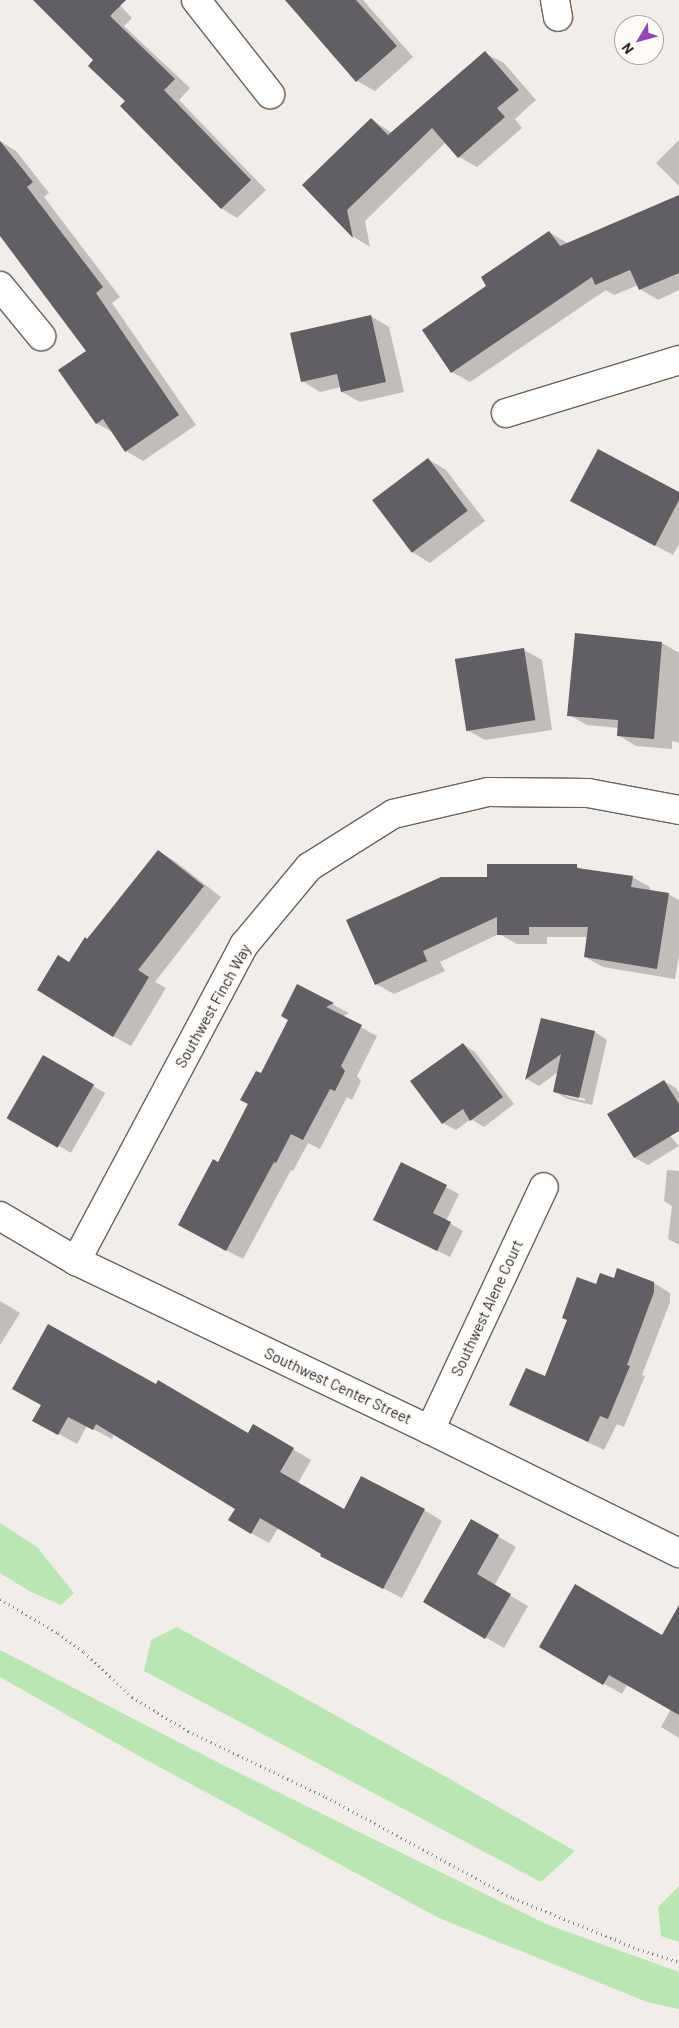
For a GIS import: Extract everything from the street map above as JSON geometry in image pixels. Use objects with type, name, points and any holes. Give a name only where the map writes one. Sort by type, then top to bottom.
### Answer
[{"type":"street","points":[[196,0],[270,94]]},
{"type":"street","points":[[0,286],[41,336]]},
{"type":"street","points":[[506,413],[679,360]]},
{"type":"street","name":"Southwest Finch Way","points":[[76,1261],[244,945],[309,867],[393,814],[488,792],[588,793],[679,810]]},
{"type":"street","name":"Southwest Alene Court","points":[[430,1430],[544,1187]]},
{"type":"street","name":"Southwest Center Street","points":[[0,1216],[76,1261],[430,1430],[679,1553]]},
{"type":"path","points":[[0,1598],[58,1633],[84,1652],[132,1697],[188,1730],[326,1797],[513,1898],[638,1949],[679,1962]]},
{"type":"green space","points":[[0,1523],[37,1547],[74,1593],[61,1605],[31,1592],[0,1573]]},
{"type":"green space","points":[[177,1627],[575,1851],[541,1882],[144,1671],[151,1640]]},
{"type":"green space","points":[[0,1650],[223,1765],[546,1924],[679,1972],[679,2009],[647,2002],[439,1918],[139,1756],[0,1677]]},
{"type":"green space","points":[[679,1886],[679,1942],[661,1936],[658,1907]]},
{"type":"building","points":[[33,0],[126,0],[110,16],[175,79],[164,90],[251,180],[221,209],[120,106],[125,101],[88,66],[93,60]]},
{"type":"building","points":[[285,0],[356,0],[397,46],[356,82]]},
{"type":"building","points":[[485,51],[519,90],[497,108],[505,117],[458,158],[432,128],[347,210],[353,238],[302,185],[371,118],[388,135]]},
{"type":"building","points":[[0,141],[33,182],[27,187],[103,287],[96,293],[179,415],[125,452],[103,419],[96,424],[58,370],[86,351],[0,236]]},
{"type":"building","points":[[679,195],[679,273],[639,290],[630,270],[595,285],[592,277],[451,373],[422,330],[486,286],[481,277],[549,231],[560,246]]},
{"type":"building","points":[[371,315],[386,382],[341,392],[337,374],[301,382],[290,333]]},
{"type":"building","points":[[598,449],[679,492],[679,500],[655,546],[570,501]]},
{"type":"building","points":[[428,458],[468,511],[412,553],[372,500]]},
{"type":"building","points":[[575,633],[662,642],[654,739],[617,736],[618,720],[567,716]]},
{"type":"building","points":[[524,648],[535,720],[466,731],[455,659]]},
{"type":"building","points":[[158,850],[204,886],[138,970],[149,977],[113,1037],[37,990],[58,955],[69,962],[85,937],[87,939]]},
{"type":"building","points":[[487,864],[577,864],[577,868],[633,876],[631,887],[669,893],[657,969],[584,957],[588,927],[529,927],[529,935],[497,935],[497,917],[423,951],[427,961],[375,985],[346,920],[441,877],[487,877]]},
{"type":"building","points":[[297,984],[334,1003],[326,1007],[362,1025],[341,1066],[345,1071],[335,1091],[330,1089],[303,1140],[291,1134],[226,1251],[178,1225],[213,1159],[218,1162],[248,1104],[240,1100],[256,1071],[261,1073],[288,1020],[281,1016]]},
{"type":"building","points":[[541,1018],[595,1031],[579,1098],[553,1092],[561,1054],[525,1080]]},
{"type":"building","points":[[463,1043],[503,1097],[470,1121],[463,1109],[442,1124],[410,1081]]},
{"type":"building","points":[[43,1055],[94,1084],[58,1148],[6,1118]]},
{"type":"building","points":[[664,1080],[679,1104],[679,1131],[634,1158],[607,1114]]},
{"type":"building","points":[[401,1162],[447,1185],[433,1213],[451,1222],[437,1251],[373,1220]]},
{"type":"building","points":[[617,1268],[654,1282],[654,1292],[627,1365],[630,1366],[608,1419],[600,1416],[588,1442],[509,1405],[526,1368],[545,1376],[567,1320],[562,1318],[577,1277],[596,1284],[600,1273],[614,1278]]},
{"type":"building","points":[[48,1324],[156,1384],[158,1380],[248,1433],[253,1424],[294,1448],[280,1472],[344,1509],[361,1476],[425,1509],[383,1589],[320,1556],[321,1554],[260,1518],[251,1534],[228,1520],[235,1509],[96,1424],[93,1430],[68,1417],[58,1435],[32,1421],[41,1405],[12,1389]]},
{"type":"building","points":[[471,1519],[499,1535],[477,1574],[511,1594],[485,1639],[423,1602]]},
{"type":"building","points":[[575,1584],[662,1635],[679,1605],[679,1715],[609,1675],[603,1685],[539,1647]]}]
